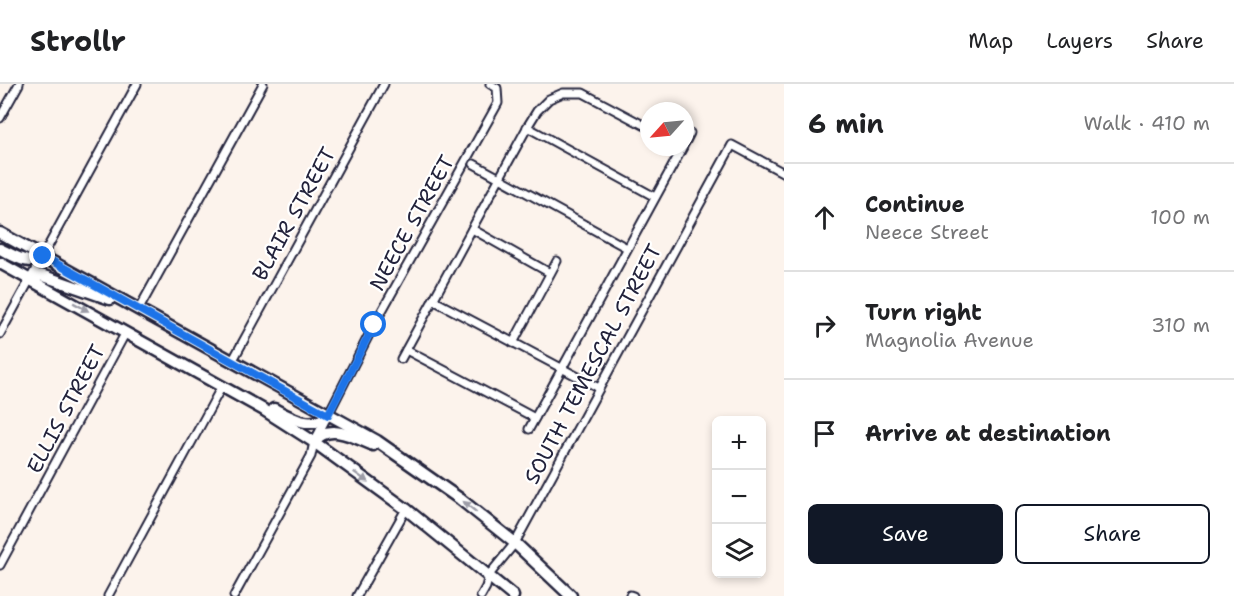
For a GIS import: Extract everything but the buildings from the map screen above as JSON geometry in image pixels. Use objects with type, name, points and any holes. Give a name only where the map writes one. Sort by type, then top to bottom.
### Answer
[{"type":"main road","points":[[0,233],[377,441],[460,499],[515,543],[571,596]]},
{"type":"main road","points":[[0,249],[26,261],[34,262],[43,256]]},
{"type":"main road","points":[[0,263],[238,394],[297,420],[311,423],[321,422],[328,415]]},
{"type":"main road","points":[[30,279],[41,275],[139,309]]},
{"type":"main road","points":[[238,394],[314,442],[406,509],[513,596]]},
{"type":"main road","points":[[314,442],[324,432],[336,432],[398,455]]},
{"type":"street","points":[[0,118],[3,104],[19,84]]},
{"type":"street","points":[[0,334],[137,84]]},
{"type":"street","points":[[139,309],[263,84]]},
{"type":"street","name":"BLAIR STREET","points":[[232,360],[384,84]]},
{"type":"street","name":"NEECE STREET","points":[[234,596],[311,456],[314,442],[374,325],[498,103],[494,86]]},
{"type":"street","points":[[400,360],[527,127],[537,111],[549,99],[563,93],[583,93],[640,123]]},
{"type":"street","points":[[527,127],[655,197]]},
{"type":"street","name":"SOUTH TEMESCAL STREET","points":[[481,596],[489,575],[515,543],[732,145],[784,173]]},
{"type":"street","points":[[529,429],[678,156]]},
{"type":"street","points":[[474,164],[627,248]]},
{"type":"street","points":[[471,229],[550,273]]},
{"type":"street","points":[[513,343],[557,261]]},
{"type":"street","points":[[433,300],[599,388]]},
{"type":"street","name":"ELLIS STREET","points":[[0,565],[126,332]]},
{"type":"street","points":[[406,350],[535,418]]},
{"type":"street","points":[[108,596],[222,386]]},
{"type":"street","points":[[357,596],[406,509]]},
{"type":"route","points":[[43,256],[328,415],[374,325]]}]
